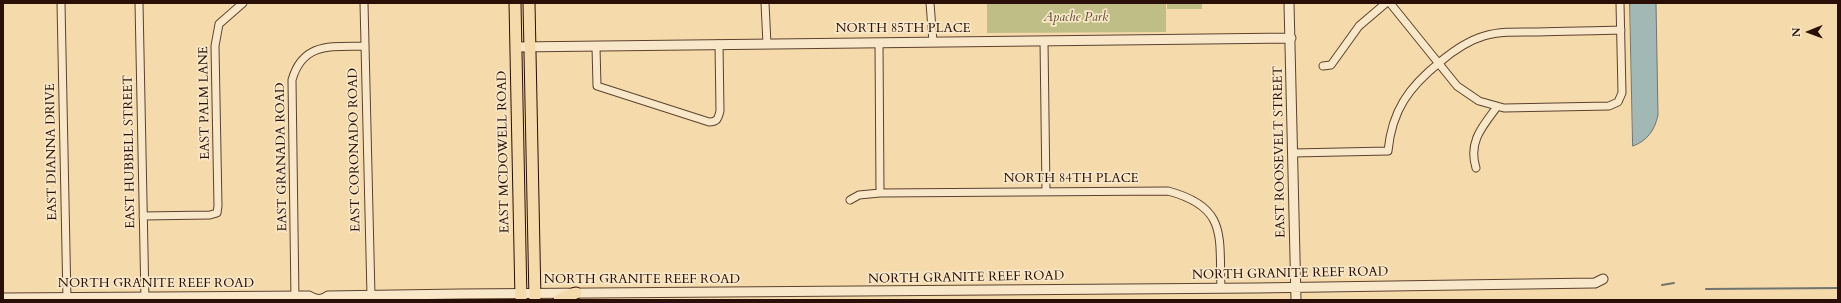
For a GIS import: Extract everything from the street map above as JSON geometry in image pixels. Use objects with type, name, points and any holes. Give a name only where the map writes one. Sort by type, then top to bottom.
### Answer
[{"type":"main road","name":"EAST MCDOWELL ROAD","points":[[515,3],[521,297]]},
{"type":"main road","points":[[529,3],[534,297]]},
{"type":"main road","points":[[518,134],[531,133]]},
{"type":"main road","points":[[559,300],[576,293]]},
{"type":"street","name":"EAST DIANNA DRIVE","points":[[61,3],[67,299]]},
{"type":"street","name":"EAST HUBBELL STREET","points":[[139,3],[145,299]]},
{"type":"street","name":"EAST PALM LANE","points":[[143,216],[210,215],[217,213],[215,46],[219,24],[243,3]]},
{"type":"street","name":"EAST CORONADO ROAD","points":[[364,3],[371,296]]},
{"type":"street","points":[[765,3],[767,44]]},
{"type":"street","points":[[930,3],[933,42]]},
{"type":"street","name":"EAST ROOSEVELT STREET","points":[[1289,3],[1296,300]]},
{"type":"street","points":[[1323,66],[1331,64],[1359,26],[1386,3]]},
{"type":"street","points":[[1390,3],[1457,86],[1467,95],[1485,104],[1497,107],[1609,106],[1618,102],[1622,93],[1620,3]]},
{"type":"street","points":[[1293,152],[1388,151],[1393,124],[1404,99],[1421,77],[1462,45],[1476,38],[1491,34],[1620,30]]},
{"type":"street","name":"NORTH 85TH PLACE","points":[[516,47],[1291,38]]},
{"type":"street","points":[[1044,41],[1046,192]]},
{"type":"street","points":[[879,43],[880,194]]},
{"type":"street","points":[[596,46],[597,86],[709,122],[714,122],[718,119],[720,111],[719,44]]},
{"type":"street","name":"EAST GRANADA ROAD","points":[[295,298],[292,80],[298,64],[313,51],[327,47],[365,46]]},
{"type":"street","points":[[1476,168],[1473,157],[1476,140],[1483,126],[1497,107]]},
{"type":"street","name":"NORTH 84TH PLACE","points":[[850,200],[859,194],[1168,191],[1187,196],[1199,203],[1210,213],[1216,224],[1220,239],[1221,288]]},
{"type":"street","name":"NORTH GRANITE REEF ROAD","points":[[3,298],[295,298],[309,296],[314,293],[324,293],[328,296],[534,297],[576,293],[1221,288],[1595,283],[1603,279]]},
{"type":"green space","name":"Apache Park","points":[[987,3],[1166,3],[1166,32],[987,33]]},
{"type":"green space","points":[[1167,3],[1202,3],[1202,9],[1167,9]]},
{"type":"water","points":[[1630,3],[1656,3],[1658,115],[1650,134],[1638,144],[1633,146]]},
{"type":"waterway","points":[[1662,285],[1674,283]]},
{"type":"waterway","points":[[1706,289],[1838,288]]}]
